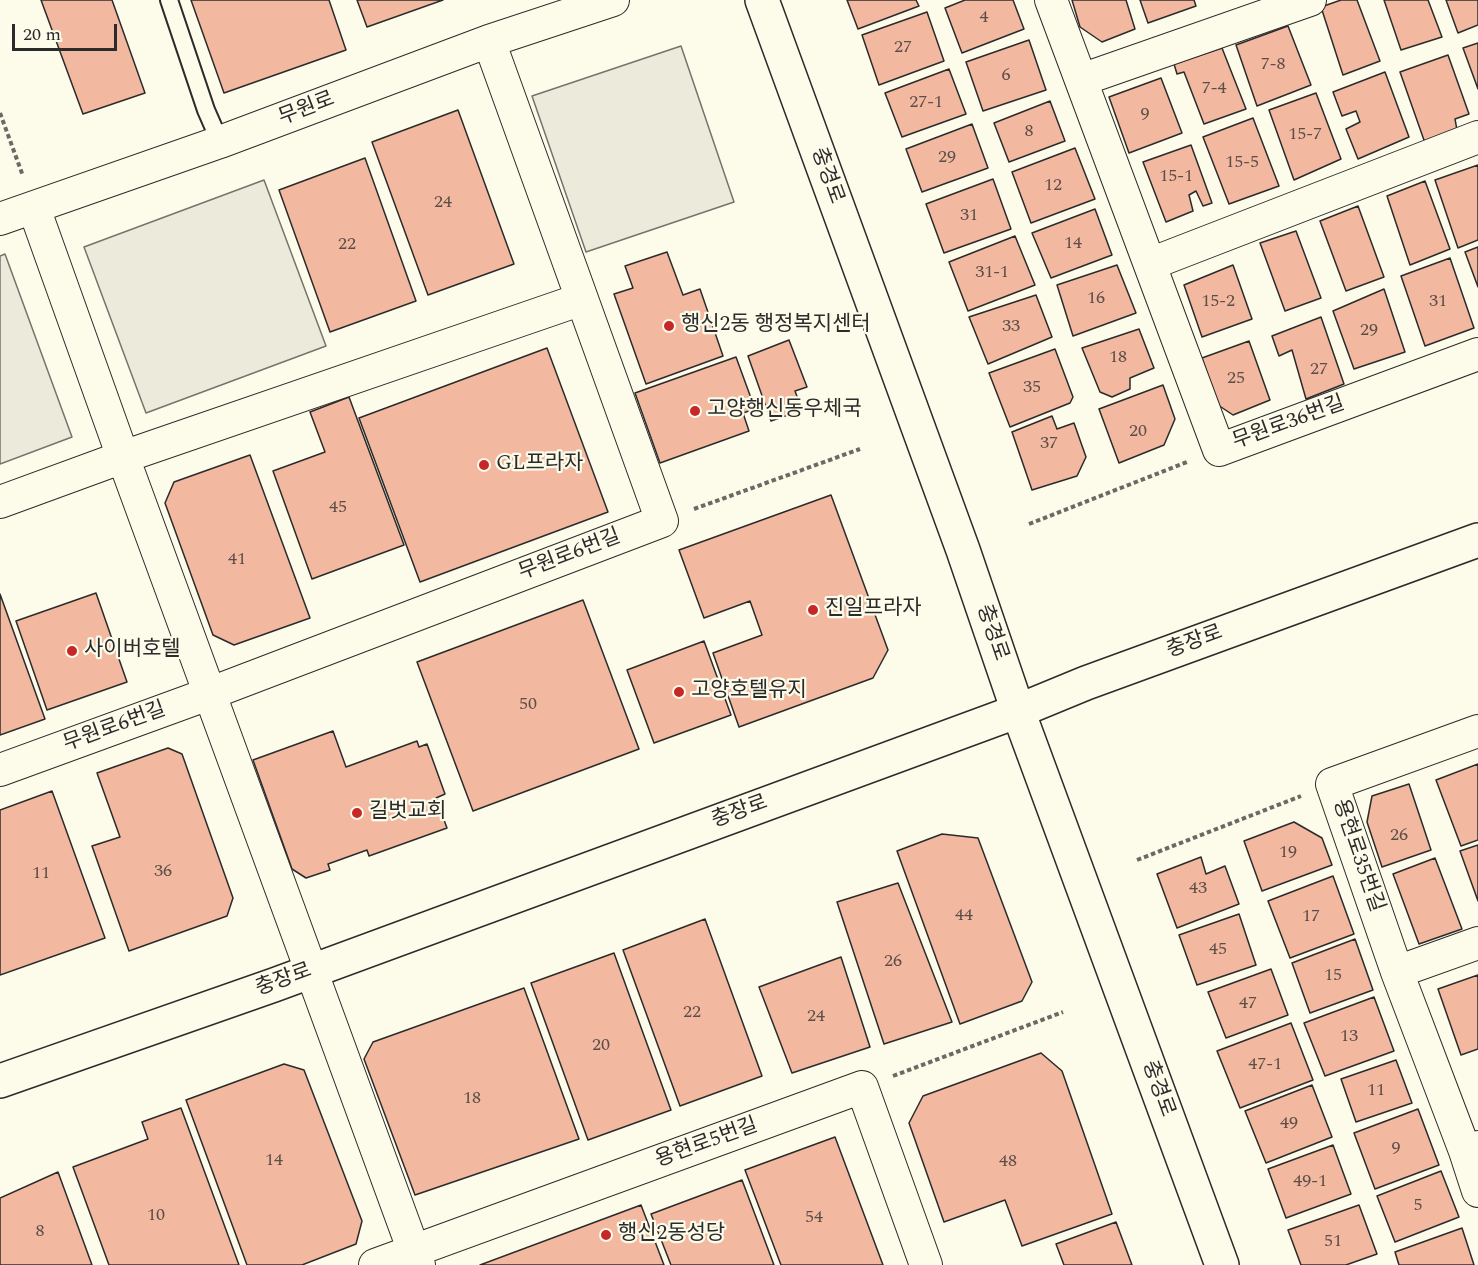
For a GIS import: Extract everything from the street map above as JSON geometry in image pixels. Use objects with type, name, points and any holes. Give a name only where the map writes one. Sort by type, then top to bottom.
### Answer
[{"type":"main road","name":"충경로","points":[[762,0],[963,550],[1018,711],[1222,1265]]},
{"type":"main road","name":"충장로","points":[[0,1081],[312,971],[1478,540]]},
{"type":"street","name":"무원로","points":[[0,219],[30,197],[220,142],[489,41],[613,0]]},
{"type":"street","name":"무원로36번길","points":[[1051,0],[1219,450],[1478,354]]},
{"type":"street","points":[[1081,80],[1310,0]]},
{"type":"street","points":[[489,41],[662,521]]},
{"type":"street","points":[[1150,264],[1478,137]]},
{"type":"street","points":[[30,197],[417,1258]]},
{"type":"street","points":[[0,502],[123,457],[582,299]]},
{"type":"street","name":"무원로6번길","points":[[0,770],[211,693],[662,521]]},
{"type":"street","name":"용현로35번길","points":[[1478,731],[1332,784],[1397,972],[1471,1149],[1478,1191]]},
{"type":"street","points":[[1397,972],[1478,942]]},
{"type":"street","points":[[862,1087],[926,1265]]},
{"type":"street","name":"용현로5번길","points":[[375,1265],[417,1258],[862,1087]]},
{"type":"lane","points":[[169,0],[206,110],[220,142]]},
{"type":"path","points":[[0,113],[30,197]]},
{"type":"path","points":[[662,521],[860,449]]},
{"type":"path","points":[[1029,524],[1219,450]]},
{"type":"path","points":[[1137,860],[1332,784]]},
{"type":"path","points":[[862,1087],[1063,1012]]},
{"type":"shaded area","points":[[681,46],[734,202],[586,252],[532,96]]},
{"type":"shaded area","points":[[264,180],[326,346],[146,413],[84,247]]},
{"type":"shaded area","points":[[5,254],[72,437],[0,464],[0,256]]},
{"type":"building","points":[[41,0],[112,0],[145,93],[83,114]]},
{"type":"building","points":[[191,0],[329,0],[346,50],[224,93]]},
{"type":"building","points":[[357,0],[443,0],[367,27]]},
{"type":"building","points":[[847,0],[916,0],[919,6],[858,29]]},
{"type":"building","points":[[965,0],[1013,0],[1024,29],[962,53],[945,8]]},
{"type":"building","points":[[1072,0],[1126,0],[1135,29],[1102,42],[1080,27]]},
{"type":"building","points":[[1140,0],[1194,0],[1196,6],[1148,23]]},
{"type":"building","points":[[1341,0],[1357,0],[1380,61],[1343,75],[1321,7]]},
{"type":"building","points":[[1384,0],[1428,0],[1442,37],[1401,50]]},
{"type":"building","points":[[1446,0],[1478,0],[1478,25],[1458,33]]},
{"type":"building","points":[[927,12],[944,61],[879,85],[862,35]]},
{"type":"building","points":[[1288,26],[1311,85],[1257,106],[1236,45]]},
{"type":"building","points":[[1029,40],[1046,90],[983,111],[966,62]]},
{"type":"building","points":[[1478,43],[1478,89],[1463,48]]},
{"type":"building","points":[[1222,48],[1246,109],[1204,124],[1184,72],[1177,74],[1174,64]]},
{"type":"building","points":[[1448,55],[1469,114],[1455,119],[1457,130],[1425,143],[1400,72]]},
{"type":"building","points":[[949,69],[966,114],[902,137],[885,93]]},
{"type":"building","points":[[1385,72],[1409,137],[1358,159],[1346,129],[1360,122],[1356,111],[1342,116],[1333,92]]},
{"type":"building","points":[[1161,78],[1182,133],[1129,153],[1109,97]]},
{"type":"building","points":[[1316,93],[1341,159],[1294,180],[1269,110]]},
{"type":"building","points":[[1050,101],[1065,141],[1009,162],[994,123]]},
{"type":"building","points":[[458,110],[514,264],[428,295],[372,142]]},
{"type":"building","points":[[1253,118],[1279,186],[1229,204],[1203,137]]},
{"type":"building","points":[[972,124],[988,168],[922,192],[906,149]]},
{"type":"building","points":[[1191,145],[1212,203],[1203,206],[1196,191],[1189,195],[1193,211],[1166,222],[1143,162]]},
{"type":"building","points":[[1075,148],[1095,199],[1031,223],[1012,172]]},
{"type":"building","points":[[365,158],[416,301],[330,332],[279,190]]},
{"type":"building","points":[[1478,165],[1478,240],[1458,248],[1435,180]]},
{"type":"building","points":[[993,179],[1011,229],[944,253],[926,204]]},
{"type":"building","points":[[1425,181],[1450,249],[1410,265],[1387,196]]},
{"type":"building","points":[[1358,206],[1384,277],[1346,291],[1320,221]]},
{"type":"building","points":[[1095,209],[1112,255],[1051,278],[1032,233]]},
{"type":"building","points":[[1296,231],[1321,298],[1285,311],[1260,243]]},
{"type":"building","points":[[1015,236],[1035,285],[968,311],[949,262]]},
{"type":"building","points":[[1478,247],[1478,287],[1465,252]]},
{"type":"building","name":"행신2동 행정복지센터","points":[[667,252],[683,295],[700,289],[723,356],[646,384],[614,294],[633,288],[625,266]]},
{"type":"building","points":[[1450,258],[1474,328],[1425,346],[1401,276]]},
{"type":"building","points":[[1117,265],[1136,313],[1073,336],[1057,285]]},
{"type":"building","points":[[1233,265],[1252,319],[1202,337],[1184,285]]},
{"type":"building","points":[[1384,289],[1405,352],[1354,369],[1333,311]]},
{"type":"building","points":[[1036,295],[1052,337],[988,364],[969,317]]},
{"type":"building","points":[[1321,317],[1344,384],[1306,399],[1292,350],[1279,356],[1272,336]]},
{"type":"building","points":[[1139,329],[1154,368],[1130,378],[1130,389],[1112,397],[1100,392],[1082,348]]},
{"type":"building","points":[[789,340],[807,387],[795,391],[802,410],[771,421],[748,356]]},
{"type":"building","points":[[1249,341],[1270,400],[1233,415],[1218,405],[1202,358]]},
{"type":"building","name":"GL프라자","points":[[547,348],[608,512],[420,582],[359,418]]},
{"type":"building","points":[[1055,349],[1073,397],[1070,403],[1010,427],[989,373]]},
{"type":"building","name":"고양행신동우체국","points":[[736,357],[755,409],[743,413],[749,431],[660,463],[635,393]]},
{"type":"building","points":[[1163,385],[1175,419],[1164,445],[1119,463],[1099,409]]},
{"type":"building","points":[[349,397],[404,545],[312,579],[273,471],[325,452],[310,412]]},
{"type":"building","points":[[1052,416],[1057,429],[1074,423],[1086,457],[1077,476],[1032,490],[1012,432]]},
{"type":"building","points":[[250,455],[310,618],[234,645],[213,635],[165,503],[174,482]]},
{"type":"building","name":"진일프라자","points":[[831,495],[888,650],[873,678],[739,727],[713,653],[762,635],[750,601],[704,618],[679,550]]},
{"type":"building","name":"사이버호텔","points":[[96,593],[127,682],[47,710],[16,621]]},
{"type":"building","points":[[0,594],[45,719],[0,735]]},
{"type":"building","points":[[583,600],[639,749],[473,811],[417,662]]},
{"type":"building","name":"고양호텔유지","points":[[704,641],[731,715],[654,743],[627,670]]},
{"type":"building","name":"길벗교회","points":[[333,731],[346,767],[417,741],[419,747],[427,744],[445,794],[436,798],[447,828],[369,856],[367,850],[328,864],[330,870],[306,878],[292,869],[253,760]]},
{"type":"building","points":[[168,748],[182,754],[233,898],[227,916],[129,951],[92,846],[120,837],[97,773]]},
{"type":"building","points":[[1478,764],[1478,840],[1461,846],[1436,780]]},
{"type":"building","points":[[1409,784],[1431,850],[1382,867],[1367,822],[1372,796]]},
{"type":"building","points":[[52,791],[105,938],[0,975],[0,810]]},
{"type":"building","points":[[1294,822],[1322,838],[1332,865],[1262,891],[1244,841]]},
{"type":"building","points":[[942,834],[978,838],[1032,982],[1022,1001],[960,1024],[897,851]]},
{"type":"building","points":[[1478,845],[1478,901],[1460,851]]},
{"type":"building","points":[[1201,857],[1206,874],[1225,866],[1239,904],[1177,928],[1157,874]]},
{"type":"building","points":[[1435,858],[1462,929],[1419,944],[1393,874]]},
{"type":"building","points":[[1333,876],[1354,934],[1290,958],[1268,901]]},
{"type":"building","points":[[898,883],[952,1022],[884,1044],[837,902]]},
{"type":"building","points":[[1239,914],[1256,965],[1197,985],[1179,935]]},
{"type":"building","points":[[705,919],[762,1076],[680,1106],[623,950]]},
{"type":"building","points":[[1355,939],[1373,990],[1310,1013],[1292,963]]},
{"type":"building","points":[[614,953],[671,1110],[588,1140],[531,983]]},
{"type":"building","points":[[841,957],[870,1047],[792,1073],[759,987]]},
{"type":"building","points":[[1271,969],[1288,1015],[1226,1038],[1208,992]]},
{"type":"building","points":[[1478,975],[1478,1049],[1461,1055],[1438,989]]},
{"type":"building","points":[[524,988],[579,1139],[415,1195],[364,1059],[373,1042]]},
{"type":"building","points":[[1374,997],[1394,1051],[1325,1076],[1304,1023]]},
{"type":"building","points":[[1291,1023],[1313,1080],[1240,1108],[1217,1051]]},
{"type":"building","points":[[1041,1053],[1062,1071],[1112,1214],[1022,1246],[1005,1200],[944,1222],[909,1123],[923,1096]]},
{"type":"building","points":[[1396,1060],[1412,1103],[1356,1122],[1341,1079]]},
{"type":"building","points":[[284,1064],[304,1070],[362,1221],[356,1244],[302,1265],[247,1265],[186,1100]]},
{"type":"building","points":[[1312,1085],[1332,1137],[1266,1163],[1245,1111]]},
{"type":"building","points":[[181,1108],[239,1265],[109,1265],[73,1167],[148,1139],[142,1122]]},
{"type":"building","points":[[1418,1109],[1439,1165],[1375,1189],[1354,1133]]},
{"type":"building","points":[[835,1137],[883,1265],[781,1265],[745,1170]]},
{"type":"building","points":[[1333,1145],[1351,1194],[1286,1218],[1268,1169]]},
{"type":"building","points":[[1441,1171],[1459,1217],[1395,1242],[1377,1196]]},
{"type":"building","points":[[58,1172],[92,1265],[0,1265],[0,1198]]},
{"type":"building","points":[[742,1180],[774,1265],[671,1265],[651,1214]]},
{"type":"building","name":"행신2동성당","points":[[641,1205],[664,1265],[480,1265]]},
{"type":"building","points":[[1359,1205],[1377,1254],[1346,1265],[1301,1265],[1288,1230]]},
{"type":"building","points":[[1116,1222],[1132,1265],[1064,1265],[1056,1244]]},
{"type":"building","points":[[1462,1228],[1474,1265],[1399,1265],[1395,1252]]},
{"type":"place","name":"행신2동 행정복지센터","points":[[669,326]]},
{"type":"place","name":"고양행신동우체국","points":[[695,411]]},
{"type":"place","name":"GL프라자","points":[[484,465]]},
{"type":"place","name":"진일프라자","points":[[813,610]]},
{"type":"place","name":"사이버호텔","points":[[72,651]]},
{"type":"place","name":"고양호텔유지","points":[[679,692]]},
{"type":"place","name":"길벗교회","points":[[357,813]]},
{"type":"place","name":"행신2동성당","points":[[606,1235]]}]
